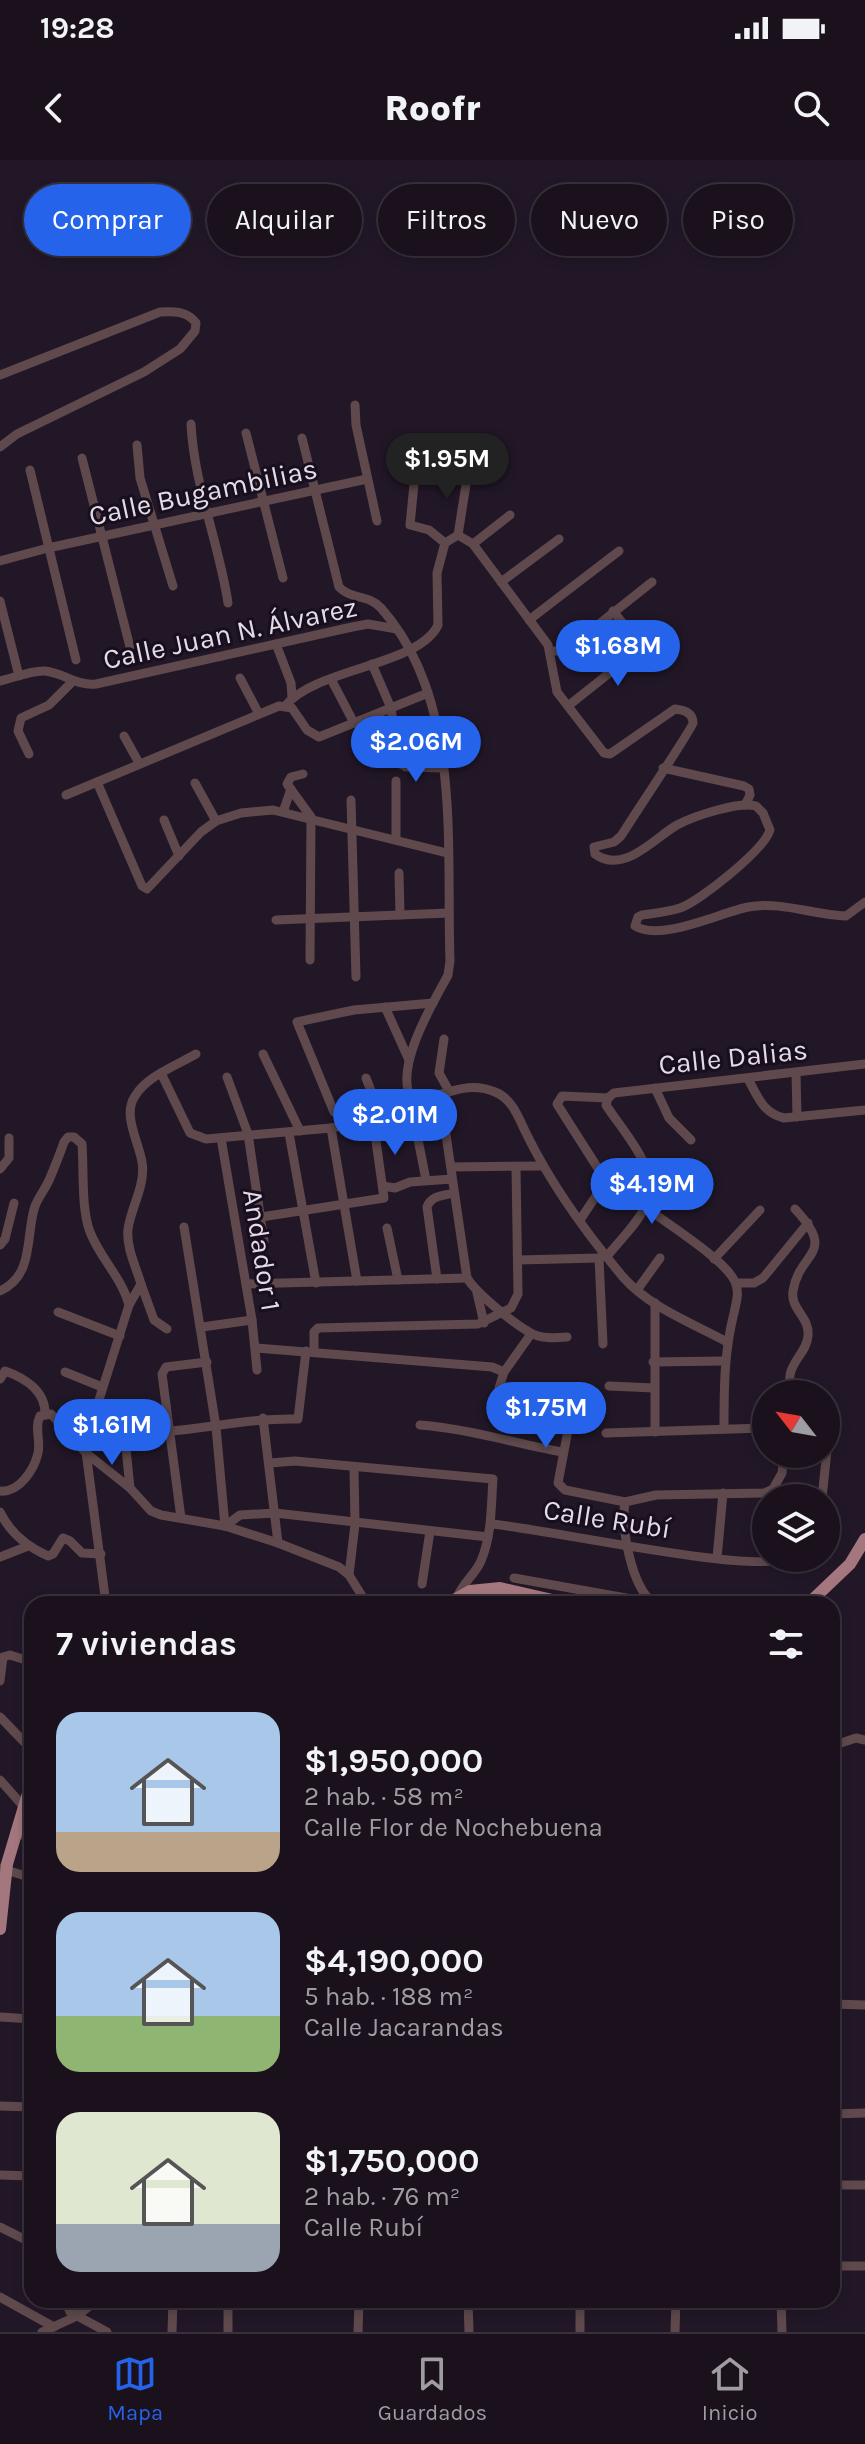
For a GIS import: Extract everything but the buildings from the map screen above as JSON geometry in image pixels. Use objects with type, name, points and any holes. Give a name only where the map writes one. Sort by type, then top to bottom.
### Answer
[{"type":"main road","points":[[816,1596],[850,1564],[865,1539]]},
{"type":"main road","points":[[471,1596],[500,1588],[528,1596]]},
{"type":"main road","points":[[0,1929],[4,1852],[24,1818]]},
{"type":"street","points":[[0,375],[160,312],[176,311],[191,317],[196,323],[195,331],[180,349],[144,372],[17,434],[0,447]]},
{"type":"street","points":[[355,405],[356,425],[377,521]]},
{"type":"street","points":[[191,424],[192,449],[222,564],[228,603]]},
{"type":"street","points":[[246,433],[283,578]]},
{"type":"street","points":[[302,438],[339,587],[379,605],[397,629],[428,693],[441,739],[448,804],[450,968],[409,1060],[407,1081],[411,1098],[407,1112],[415,1124],[426,1180]]},
{"type":"street","points":[[137,445],[140,478],[173,586]]},
{"type":"street","points":[[82,458],[130,647]]},
{"type":"street","points":[[30,470],[76,660]]},
{"type":"street","points":[[66,795],[426,640],[438,625],[437,573],[445,543],[458,535],[468,472]]},
{"type":"street","points":[[415,474],[410,525],[429,530],[445,543]]},
{"type":"street","name":"Calle Bugambilias","points":[[0,561],[367,479]]},
{"type":"street","points":[[473,544],[510,515]]},
{"type":"street","points":[[458,535],[473,544],[550,651],[554,685],[604,753],[610,754],[675,709],[691,714],[693,722],[690,732],[663,768],[621,836],[614,842],[594,847],[595,854],[607,860],[627,858],[638,854],[679,824],[745,805],[756,806],[770,830],[762,846],[731,874],[684,907],[642,915],[635,926],[648,930],[695,924],[712,916],[751,907],[796,907],[846,916],[865,902]]},
{"type":"street","points":[[501,582],[559,539]]},
{"type":"street","points":[[529,620],[619,551]]},
{"type":"street","points":[[550,651],[570,647],[652,582]]},
{"type":"street","points":[[0,601],[19,676]]},
{"type":"street","points":[[568,706],[642,647],[613,611]]},
{"type":"street","name":"Calle Juan N. Álvarez","points":[[0,681],[45,671],[72,682],[96,684],[368,624],[397,629]]},
{"type":"street","points":[[276,644],[291,683],[288,702],[311,734],[319,737],[428,693]]},
{"type":"street","points":[[372,664],[391,708],[399,763],[406,767],[443,768]]},
{"type":"street","points":[[240,678],[259,714]]},
{"type":"street","points":[[331,679],[354,723]]},
{"type":"street","points":[[29,754],[18,731],[21,718],[49,705],[72,682]]},
{"type":"street","points":[[124,736],[139,763]]},
{"type":"street","points":[[663,768],[744,786],[749,789],[750,795],[745,805]]},
{"type":"street","points":[[303,774],[287,780],[311,817],[310,960]]},
{"type":"street","points":[[396,781],[396,839]]},
{"type":"street","points":[[97,782],[142,886],[147,889],[201,832],[216,821],[241,813],[273,810],[311,817],[447,853]]},
{"type":"street","points":[[195,783],[216,821]]},
{"type":"street","points":[[283,812],[291,789]]},
{"type":"street","points":[[351,800],[356,977]]},
{"type":"street","points":[[164,820],[179,856]]},
{"type":"street","points":[[399,873],[400,915]]},
{"type":"street","points":[[276,920],[449,913]]},
{"type":"street","points":[[334,1112],[297,1022],[354,1010],[433,1003]]},
{"type":"street","points":[[385,1007],[409,1060]]},
{"type":"street","points":[[444,1039],[439,1073],[444,1092],[452,1179],[467,1278],[477,1293],[484,1323]]},
{"type":"street","points":[[167,1329],[154,1320],[129,1246],[128,1231],[143,1164],[130,1115],[136,1093],[161,1073],[196,1054]]},
{"type":"street","points":[[263,1054],[300,1131]]},
{"type":"street","name":"Calle Dalias","points":[[606,1181],[557,1104],[562,1096],[608,1098],[614,1093],[865,1064]]},
{"type":"street","points":[[161,1073],[190,1133],[198,1138],[331,1128],[407,1112]]},
{"type":"street","points":[[796,1073],[797,1117]]},
{"type":"street","points":[[227,1077],[248,1134],[264,1242]]},
{"type":"street","points":[[261,1217],[384,1198],[377,1120],[366,1078]]},
{"type":"street","points":[[748,1079],[764,1108],[772,1115],[784,1118],[865,1110]]},
{"type":"street","points":[[411,1098],[420,1099],[465,1087],[493,1091],[503,1097],[513,1107],[542,1166],[604,1257],[637,1290],[655,1303],[727,1342]]},
{"type":"street","points":[[655,1088],[669,1118],[691,1140]]},
{"type":"street","points":[[603,1344],[604,1257],[646,1205],[649,1181],[647,1168],[606,1105],[608,1098]]},
{"type":"street","points":[[331,1128],[357,1281]]},
{"type":"street","points":[[289,1133],[316,1283]]},
{"type":"street","points":[[0,1291],[14,1281],[25,1264],[35,1205],[64,1142],[68,1137],[74,1137],[82,1144],[87,1219],[91,1235],[126,1293],[129,1305]]},
{"type":"street","points":[[0,1169],[9,1158],[9,1138]]},
{"type":"street","name":"Andador 1","points":[[221,1138],[252,1320],[257,1370]]},
{"type":"street","points":[[451,1167],[542,1166]]},
{"type":"street","points":[[171,1431],[263,1418],[298,1419],[314,1332],[318,1328],[484,1323],[511,1308],[518,1294],[516,1168]]},
{"type":"street","points":[[383,1186],[395,1188],[410,1182],[452,1179]]},
{"type":"street","points":[[580,1220],[606,1181],[616,1183],[730,1274],[736,1283],[738,1295],[724,1361],[724,1429]]},
{"type":"street","points":[[437,1279],[427,1207],[429,1201],[454,1193]]},
{"type":"street","points":[[0,1245],[5,1239],[14,1203]]},
{"type":"street","points":[[790,1380],[809,1335],[807,1321],[792,1298],[794,1285],[814,1249],[815,1237],[808,1223],[795,1209]]},
{"type":"street","points":[[714,1259],[760,1210]]},
{"type":"street","points":[[736,1283],[754,1283],[763,1278],[808,1223]]},
{"type":"street","points":[[184,1227],[216,1427],[225,1526]]},
{"type":"street","points":[[387,1228],[398,1280]]},
{"type":"street","points":[[518,1260],[604,1257]]},
{"type":"street","points":[[637,1290],[660,1258]]},
{"type":"street","points":[[246,1284],[467,1278]]},
{"type":"street","points":[[105,1596],[86,1453],[88,1431],[129,1305],[141,1284]]},
{"type":"street","points":[[477,1293],[531,1334],[550,1338],[567,1337]]},
{"type":"street","points":[[655,1303],[655,1432]]},
{"type":"street","points":[[58,1312],[120,1336]]},
{"type":"street","points":[[202,1327],[252,1320]]},
{"type":"street","points":[[531,1334],[504,1372],[499,1388],[505,1396],[572,1409],[562,1452],[560,1487],[625,1502],[656,1495],[764,1493],[773,1489],[783,1468]]},
{"type":"street","points":[[256,1348],[492,1367],[504,1372]]},
{"type":"street","points":[[653,1362],[724,1361]]},
{"type":"street","points":[[181,1518],[163,1370],[207,1362]]},
{"type":"street","points":[[0,1379],[5,1371],[10,1372],[37,1389],[45,1403],[45,1413]]},
{"type":"street","points":[[65,1372],[102,1387]]},
{"type":"street","points":[[609,1386],[654,1388]]},
{"type":"street","points":[[0,1491],[7,1492],[19,1485],[33,1465],[38,1451],[36,1424],[40,1416],[51,1414],[86,1453],[130,1488],[151,1511],[225,1526],[339,1567],[349,1575],[362,1596]]},
{"type":"street","points":[[263,1418],[278,1543]]},
{"type":"street","points":[[420,1425],[488,1435],[510,1443],[562,1452]]},
{"type":"street","points":[[606,1433],[752,1428]]},
{"type":"street","points":[[125,1439],[130,1488]]},
{"type":"street","points":[[270,1463],[295,1461],[493,1479],[488,1537],[481,1562],[466,1579],[461,1596]]},
{"type":"street","points":[[349,1575],[355,1524],[354,1468]]},
{"type":"street","points":[[717,1558],[723,1493]]},
{"type":"street","points":[[625,1502],[626,1545],[648,1596]]},
{"type":"street","points":[[225,1526],[240,1515],[275,1513],[488,1537]]},
{"type":"street","points":[[1,1518],[28,1546],[51,1556],[63,1538],[82,1553],[101,1554]]},
{"type":"street","name":"Calle Rubí","points":[[491,1524],[752,1561]]},
{"type":"street","points":[[422,1584],[430,1531]]},
{"type":"street","points":[[0,1557],[28,1546]]},
{"type":"street","points":[[514,1578],[612,1596]]},
{"type":"street","points":[[0,1681],[3,1657],[10,1655],[24,1659]]},
{"type":"street","points":[[0,1717],[24,1742]]},
{"type":"street","points":[[840,1743],[856,1738],[865,1740]]},
{"type":"street","points":[[0,1780],[24,1807]]},
{"type":"street","points":[[17,1829],[24,1836]]},
{"type":"street","points":[[3,1869],[24,1876]]},
{"type":"street","points":[[840,2004],[865,2005]]},
{"type":"street","points":[[0,2017],[24,2018]]},
{"type":"street","points":[[0,2106],[24,2107]]},
{"type":"street","points":[[840,2114],[865,2113]]},
{"type":"street","points":[[0,2175],[24,2176]]},
{"type":"street","points":[[840,2185],[865,2185]]},
{"type":"street","points":[[0,2227],[24,2239]]},
{"type":"street","points":[[840,2266],[865,2266]]},
{"type":"street","points":[[0,2297],[54,2327]]},
{"type":"street","points":[[68,2308],[70,2312],[107,2332]]},
{"type":"street","points":[[42,2332],[87,2308]]},
{"type":"street","points":[[172,2332],[173,2308]]},
{"type":"street","points":[[228,2308],[228,2332]]},
{"type":"street","points":[[358,2332],[359,2308]]},
{"type":"street","points":[[468,2308],[469,2332]]},
{"type":"street","points":[[580,2308],[580,2332]]},
{"type":"street","points":[[675,2332],[676,2308]]},
{"type":"street","points":[[781,2308],[782,2332]]}]
